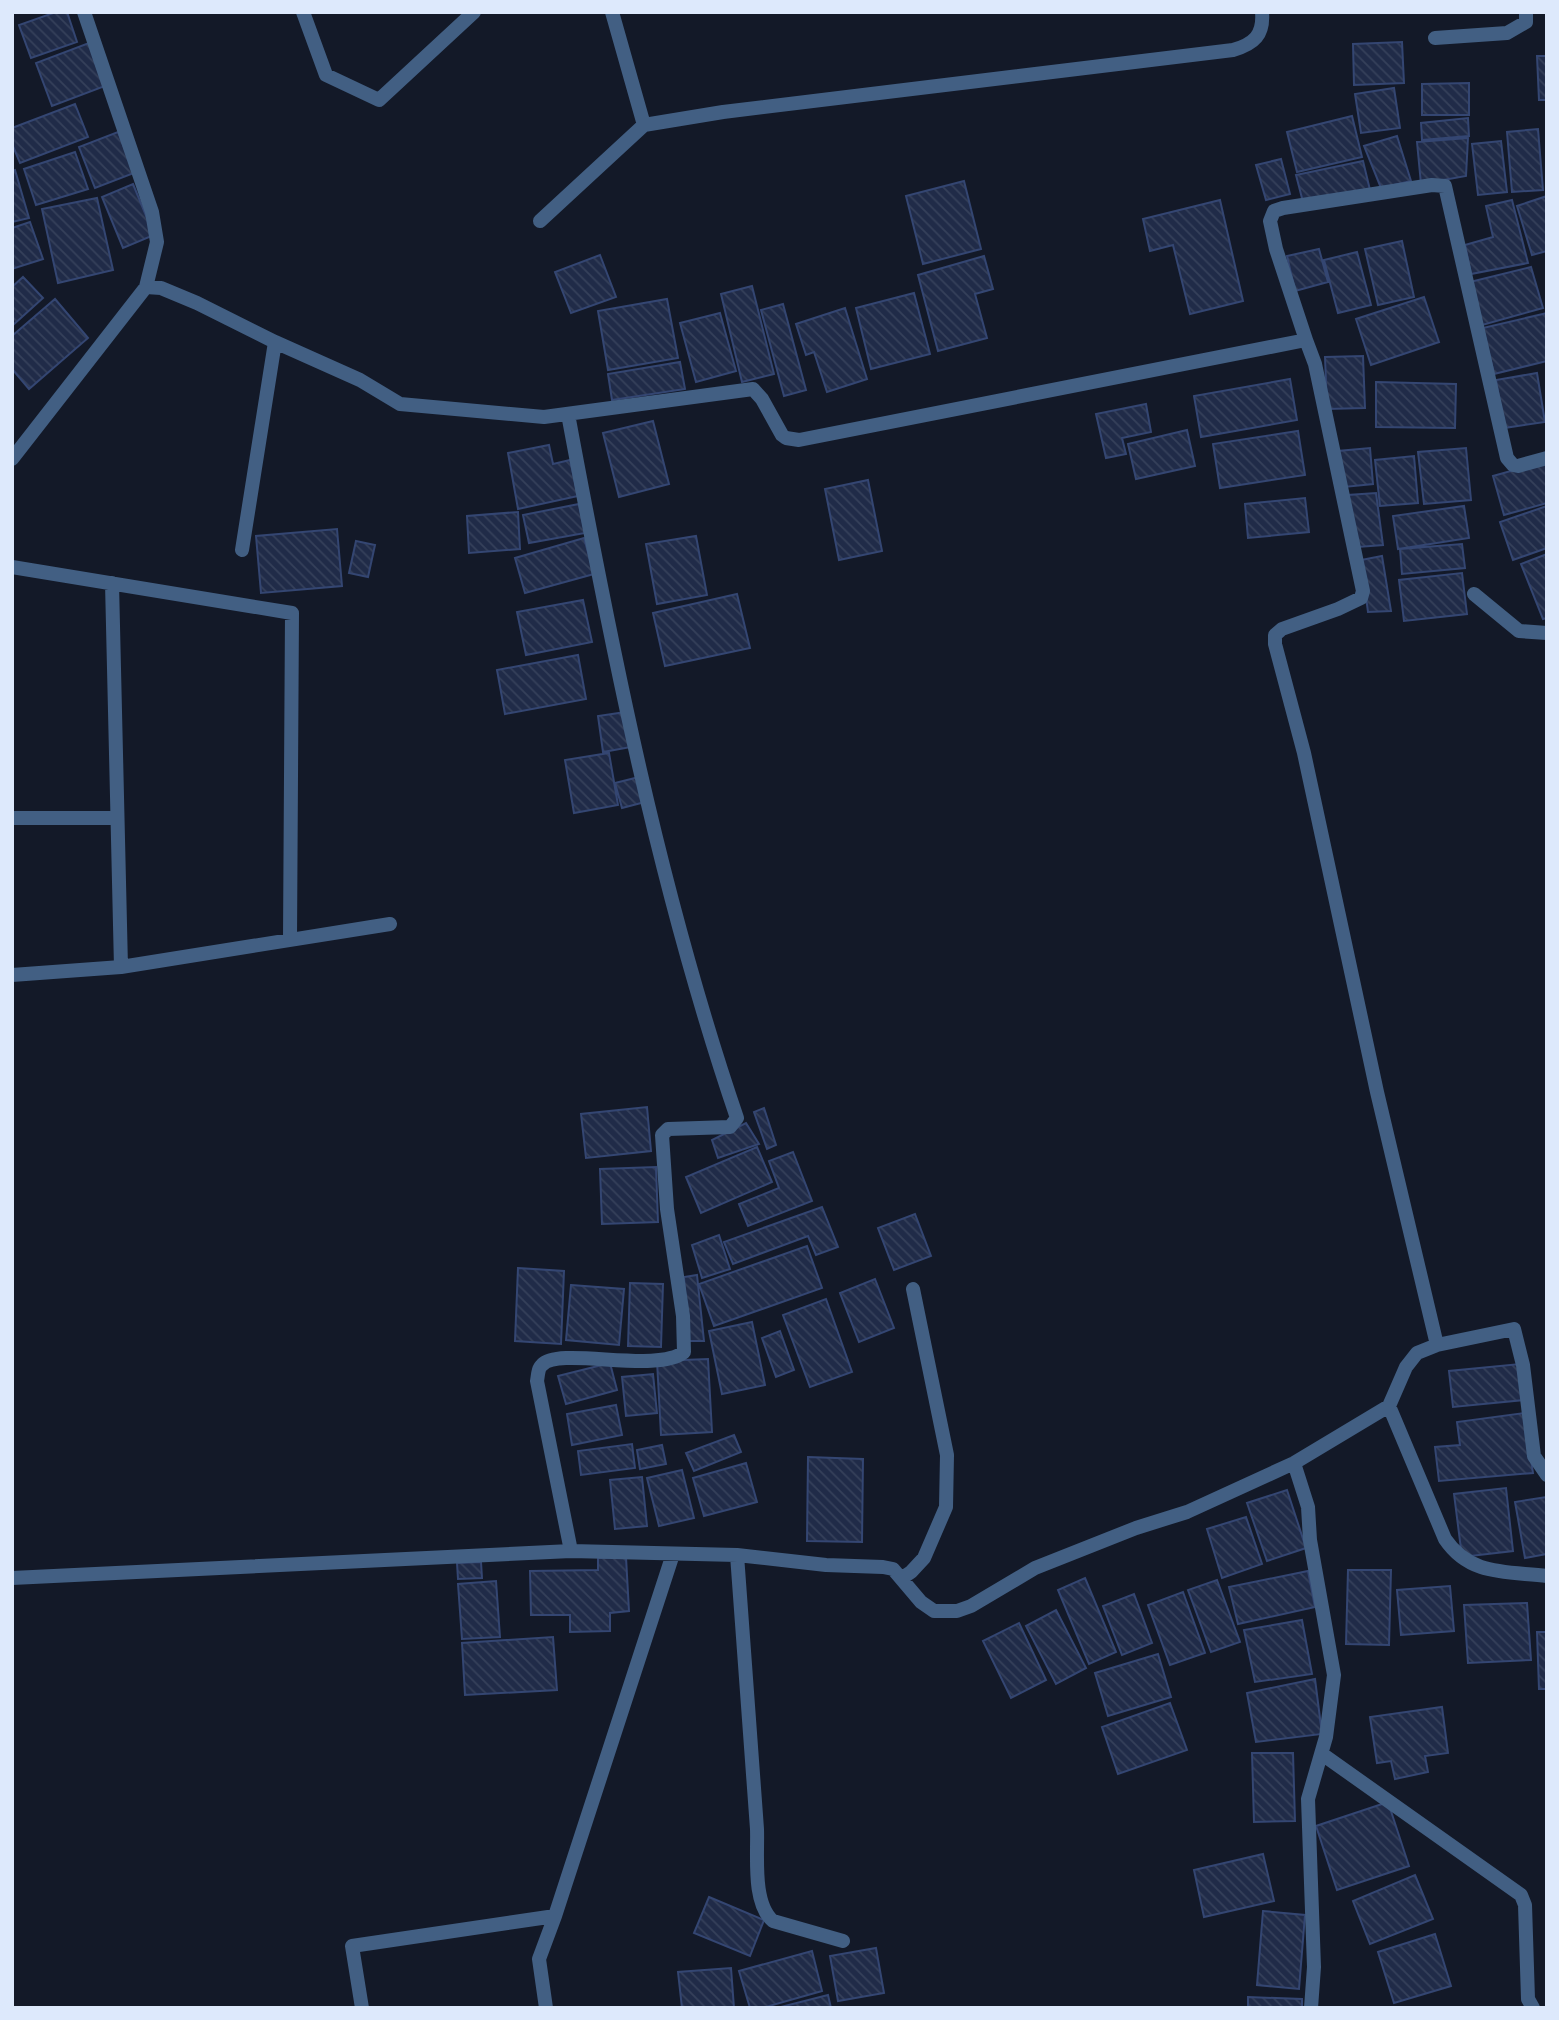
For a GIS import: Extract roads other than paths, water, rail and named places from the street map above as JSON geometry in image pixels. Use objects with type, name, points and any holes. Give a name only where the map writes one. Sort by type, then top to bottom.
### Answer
[{"type":"street","points":[[12,459],[146,287],[157,242],[157,233],[127,136],[84,12]]},
{"type":"street","points":[[303,12],[326,75],[379,100],[474,12]]},
{"type":"street","points":[[612,12],[644,125]]},
{"type":"street","points":[[540,220],[644,125],[723,112],[1233,50],[1247,46],[1256,37],[1263,26],[1262,12]]},
{"type":"street","points":[[1435,38],[1507,33],[1525,22],[1526,12]]},
{"type":"street","points":[[1437,1345],[1377,1092],[1304,753],[1275,644],[1275,635],[1282,629],[1338,609],[1361,598],[1363,591],[1315,364],[1276,248],[1270,221],[1274,211],[1432,185],[1445,186],[1507,458],[1513,465],[1518,466],[1547,458]]},
{"type":"street","points":[[146,287],[161,288],[197,303],[360,380],[400,404],[544,417],[753,389],[762,399],[782,435],[799,440],[1306,340]]},
{"type":"street","points":[[243,550],[275,342]]},
{"type":"street","points":[[568,414],[609,636],[651,818],[720,1070],[737,1118],[730,1127],[668,1129],[662,1135],[667,1209],[683,1316],[684,1352],[677,1357],[637,1360],[561,1359],[548,1361],[540,1368],[537,1381],[570,1551]]},
{"type":"street","points":[[12,567],[292,613],[290,939]]},
{"type":"street","points":[[112,583],[121,967]]},
{"type":"street","points":[[1474,594],[1519,631],[1547,633]]},
{"type":"street","points":[[12,818],[117,818]]},
{"type":"street","points":[[12,975],[121,967],[390,924]]},
{"type":"street","points":[[902,1578],[924,1558],[946,1507],[947,1455],[913,1289]]},
{"type":"street","points":[[12,1578],[570,1551],[737,1555],[893,1569],[921,1602],[934,1611],[957,1611],[971,1606],[1035,1568],[1136,1528],[1187,1512],[1294,1463],[1389,1406],[1406,1367],[1417,1353],[1437,1345],[1514,1329],[1523,1365],[1528,1424],[1534,1456],[1547,1475]]},
{"type":"street","points":[[1389,1406],[1452,1550],[1462,1560],[1477,1568],[1547,1576]]},
{"type":"street","points":[[1294,1463],[1308,1507],[1310,1540],[1325,1612],[1334,1675],[1322,1754],[1308,1799],[1314,1967],[1311,2008]]},
{"type":"street","points":[[546,2008],[539,1959],[673,1554]]},
{"type":"street","points":[[737,1555],[762,1905],[773,1922],[843,1941]]},
{"type":"street","points":[[1322,1754],[1521,1895],[1525,1905],[1528,1999],[1533,2008]]},
{"type":"street","points":[[362,2008],[352,1946],[555,1916]]}]
